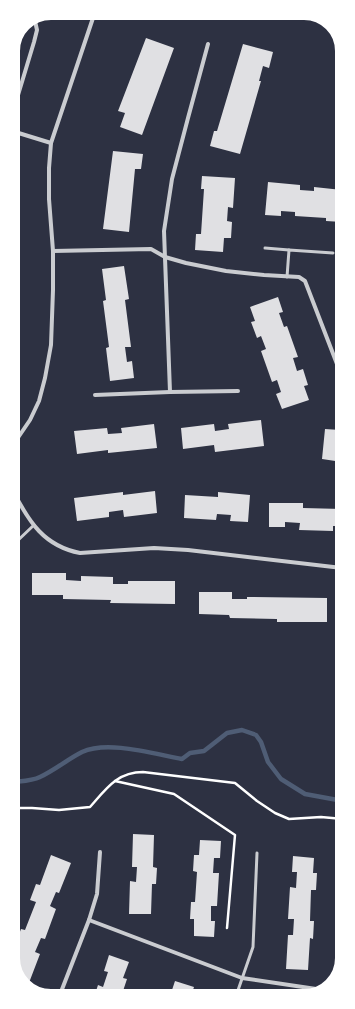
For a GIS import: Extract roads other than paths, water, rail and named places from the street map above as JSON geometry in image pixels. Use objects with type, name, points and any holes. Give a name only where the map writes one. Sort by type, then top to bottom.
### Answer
[{"type":"street","points":[[19,436],[30,420],[39,401],[51,344],[53,251],[49,199],[49,168],[51,142],[93,19]]},
{"type":"street","points":[[19,92],[37,30],[35,23]]},
{"type":"street","points":[[170,392],[164,231],[172,179],[208,44]]},
{"type":"street","points":[[19,133],[51,142]]},
{"type":"street","points":[[53,251],[151,249],[165,257],[226,271],[299,277],[305,281],[336,361]]},
{"type":"street","points":[[95,395],[238,391]]},
{"type":"street","points":[[19,501],[34,525],[43,536],[57,546],[68,551],[80,553],[154,548],[188,550],[336,567]]},
{"type":"street","points":[[62,990],[89,920],[97,894],[100,852]]},
{"type":"street","points":[[89,920],[242,978],[314,989]]},
{"type":"lane","points":[[265,248],[332,253]]},
{"type":"lane","points":[[287,277],[289,250]]},
{"type":"lane","points":[[19,539],[34,525]]},
{"type":"lane","points":[[238,990],[253,947],[257,853]]},
{"type":"waterway","points":[[19,782],[37,778],[82,752],[93,749],[105,747],[131,749],[182,759],[190,753],[204,751],[227,733],[242,730],[256,735],[261,742],[268,762],[281,779],[305,794],[336,800]]}]
